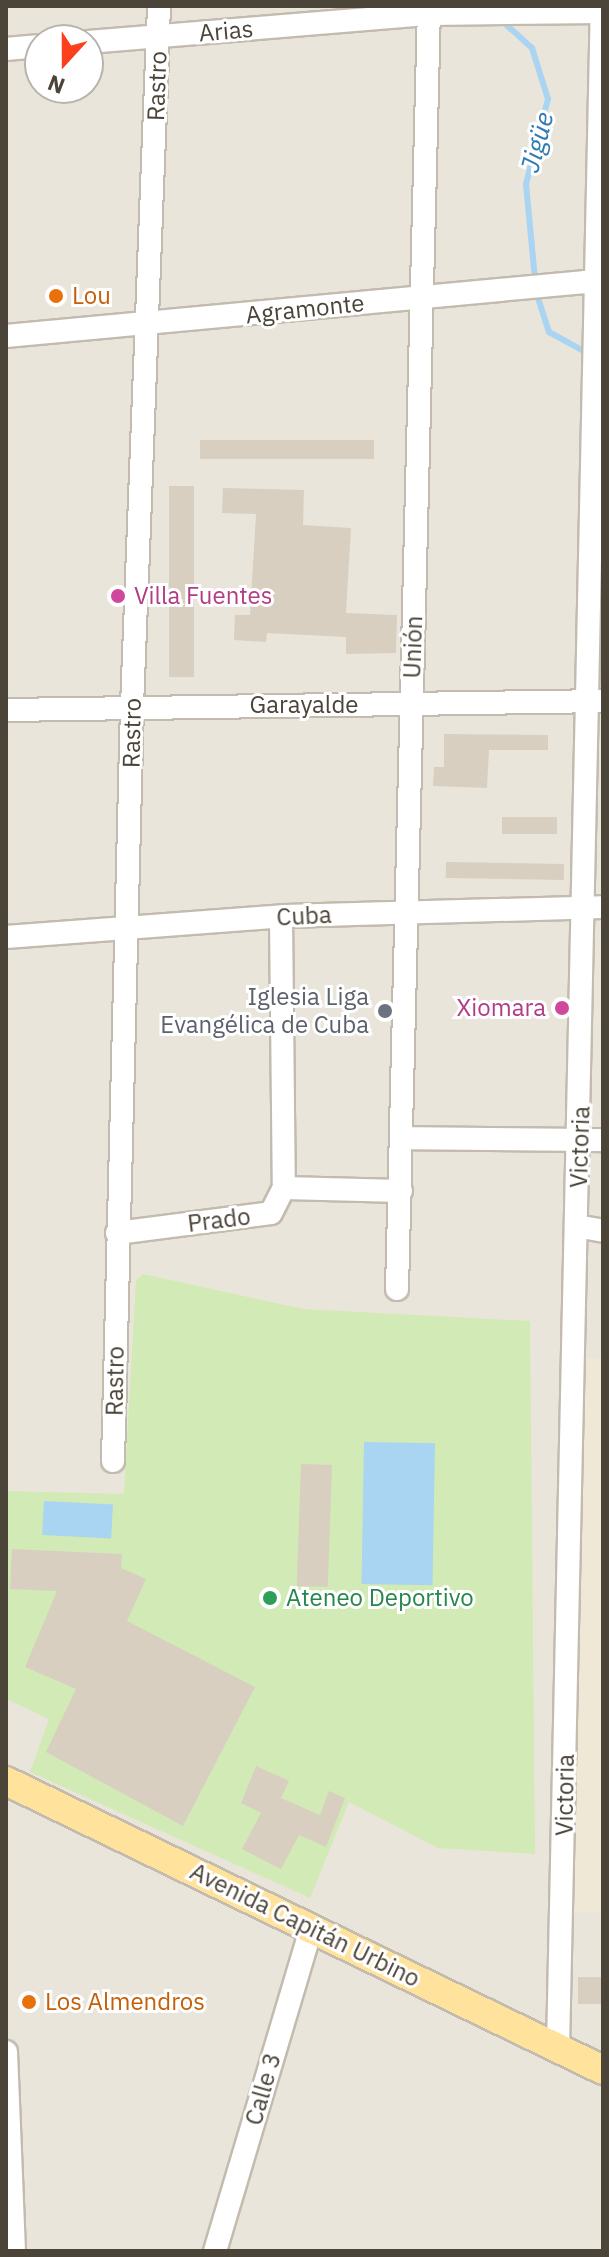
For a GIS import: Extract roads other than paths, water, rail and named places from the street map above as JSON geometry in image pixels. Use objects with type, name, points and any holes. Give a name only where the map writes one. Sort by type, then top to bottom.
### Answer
[{"type":"main road","name":"Avenida Capitán Urbino","points":[[6,1781],[603,2070]]},
{"type":"street","name":"Rastro","points":[[113,1461],[132,706],[159,6]]},
{"type":"street","name":"Victoria","points":[[558,2048],[576,1226],[592,1140],[602,6]]},
{"type":"street","name":"Arias","points":[[104,41],[430,10],[467,14],[603,12]]},
{"type":"street","name":"Unión","points":[[397,1289],[401,1191],[403,912],[424,298],[430,10]]},
{"type":"street","name":"Agramonte","points":[[6,336],[533,287],[600,286]]},
{"type":"street","name":"Garayalde","points":[[6,710],[597,702]]},
{"type":"street","name":"Cuba","points":[[6,937],[281,917],[594,907]]},
{"type":"street","points":[[281,917],[284,1188],[401,1191]]},
{"type":"street","points":[[401,1138],[592,1140]]},
{"type":"street","name":"Prado","points":[[117,1233],[271,1213],[284,1188]]},
{"type":"street","points":[[576,1226],[603,1231]]},
{"type":"street","name":"Calle 3","points":[[215,2251],[311,1928]]},
{"type":"street","points":[[6,2052],[14,2251]]},
{"type":"water","points":[[364,1442],[435,1443],[433,1585],[362,1584]]},
{"type":"water","points":[[44,1501],[113,1505],[111,1539],[42,1535]]},
{"type":"waterway","name":"Jigüe","points":[[501,20],[532,48],[548,99],[526,184],[535,280]]},
{"type":"waterway","name":"Jigüe","points":[[536,292],[549,332],[589,354]]},
{"type":"place","name":"Lou","points":[[56,296]]},
{"type":"place","name":"Villa Fuentes","points":[[118,596]]},
{"type":"place","name":"Xiomara","points":[[562,1008]]},
{"type":"place","name":"Iglesia Liga Evangélica de Cuba","points":[[385,1011]]},
{"type":"place","name":"Ateneo Deportivo","points":[[270,1598]]},
{"type":"place","name":"Los Almendros","points":[[29,2002]]}]
